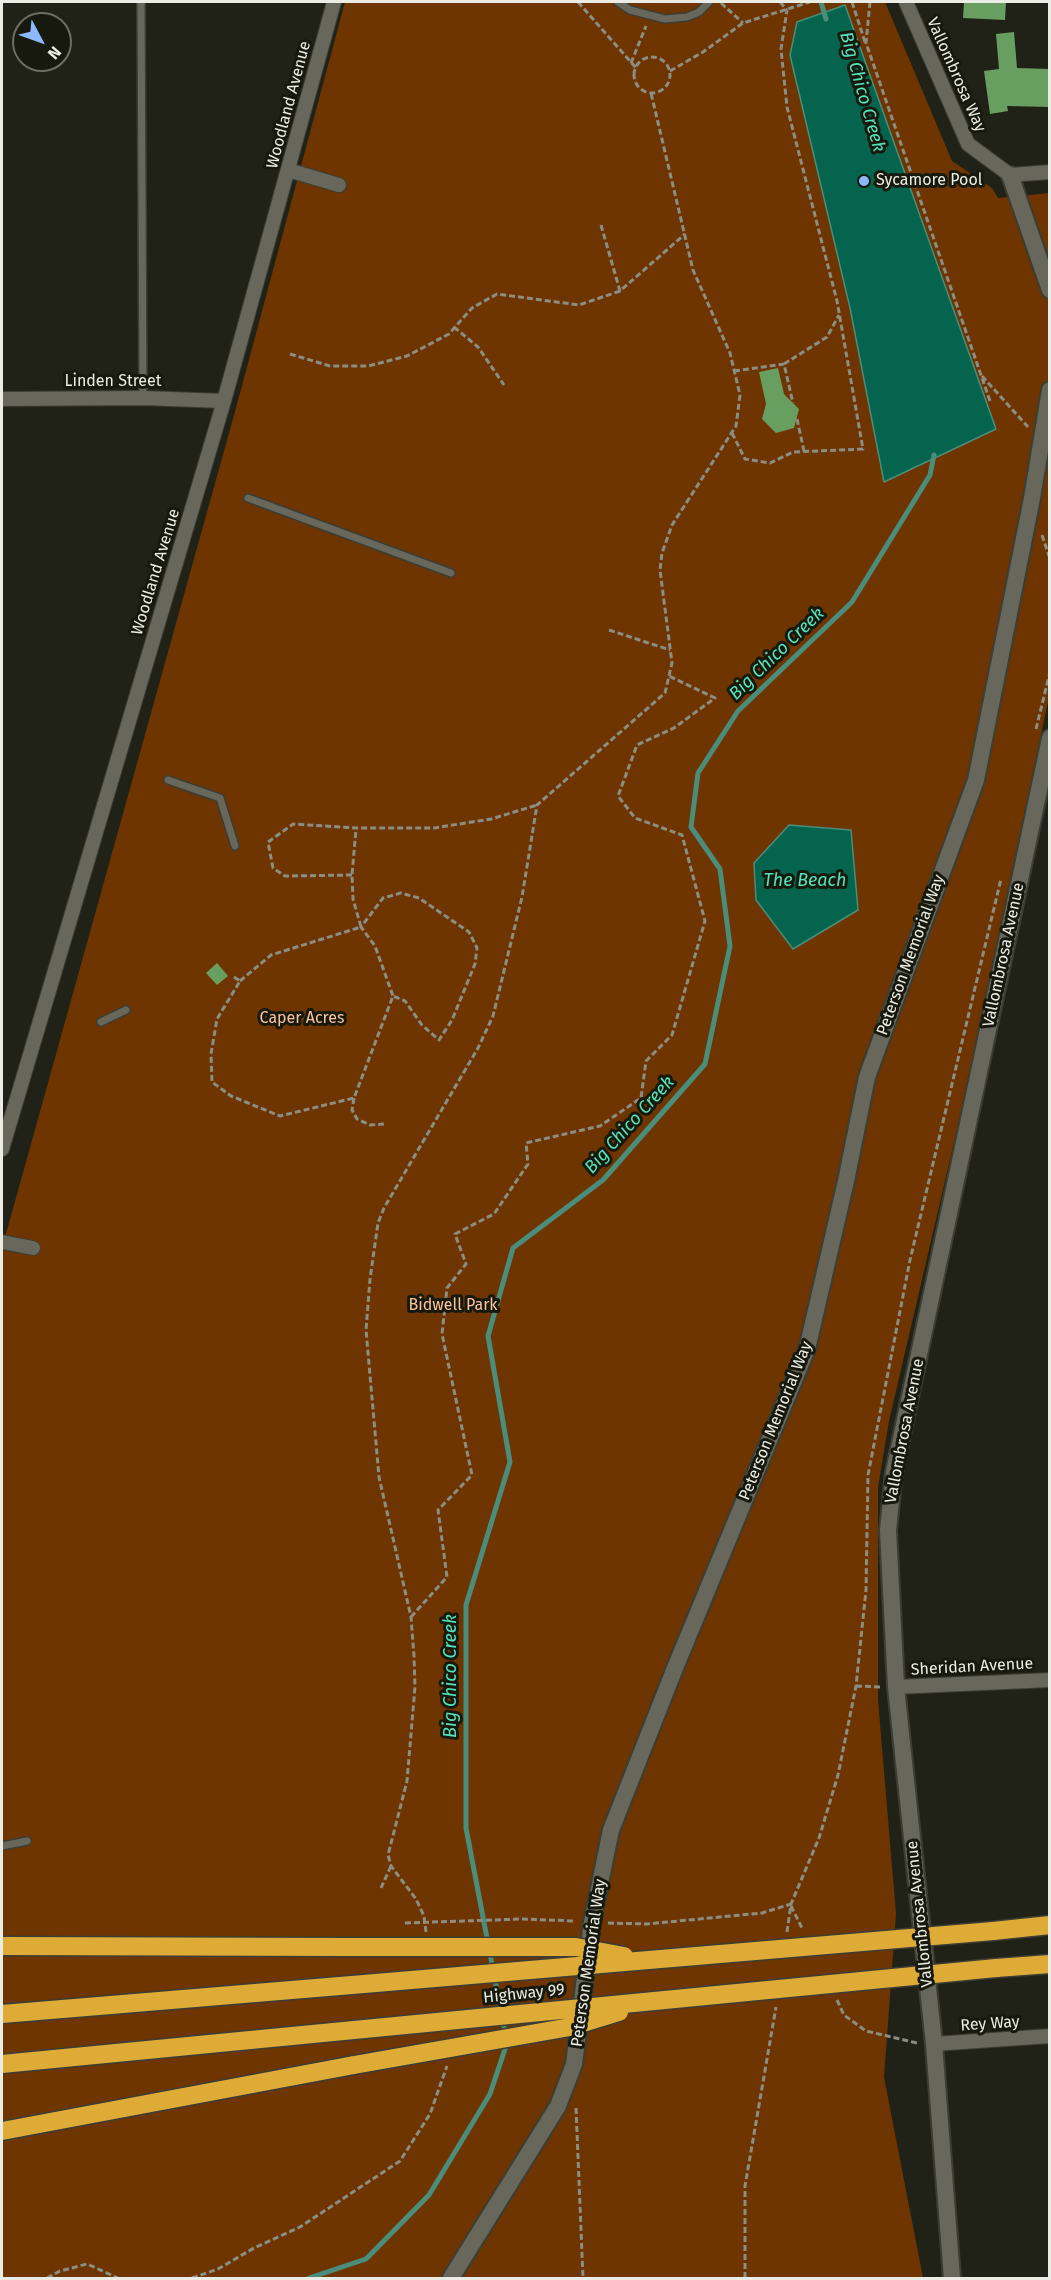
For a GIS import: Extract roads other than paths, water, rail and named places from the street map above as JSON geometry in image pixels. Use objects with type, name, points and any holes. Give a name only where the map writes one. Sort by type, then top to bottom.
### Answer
[{"type":"highway","points":[[2,2014],[1050,1925]]},
{"type":"highway","points":[[2,1946],[576,1947],[643,1960]]},
{"type":"highway","name":"Highway 99","points":[[2,2064],[1050,1964]]},
{"type":"highway","points":[[2,2132],[354,2065],[570,2027],[656,2000]]},
{"type":"street","name":"Woodland Avenue","points":[[2,1149],[224,401],[334,2]]},
{"type":"street","name":"Vallombrosa Way","points":[[906,2],[968,144],[1010,174]]},
{"type":"street","points":[[288,170],[339,185]]},
{"type":"street","points":[[1050,172],[1010,174],[1050,290]]},
{"type":"street","name":"Peterson Memorial Way","points":[[451,2278],[558,2106],[574,2064],[592,1922],[611,1830],[675,1668],[807,1349],[846,1181],[867,1077],[976,780],[1050,390]]},
{"type":"street","name":"Linden Street","points":[[2,399],[143,398],[224,401]]},
{"type":"street","name":"Vallombrosa Avenue","points":[[952,2278],[934,2044],[896,1687],[888,1530],[894,1472],[1043,734]]},
{"type":"street","points":[[2,1242],[33,1248]]},
{"type":"street","name":"Sheridan Avenue","points":[[896,1687],[1050,1680]]},
{"type":"street","name":"Rey Way","points":[[934,2044],[1050,2036]]},
{"type":"lane","points":[[141,2],[143,398]]},
{"type":"lane","points":[[618,2],[630,10],[649,17],[665,19],[687,17],[699,12],[709,2]]},
{"type":"lane","points":[[248,498],[451,573]]},
{"type":"lane","points":[[168,780],[220,798],[235,846]]},
{"type":"lane","points":[[102,1022],[126,1010]]},
{"type":"lane","points":[[2,1846],[27,1840]]},
{"type":"water","name":"Sycamore Pool","points":[[845,5],[996,429],[884,482],[850,308],[790,55],[797,22]]},
{"type":"water","name":"The Beach","points":[[789,825],[851,830],[858,910],[793,949],[756,900],[754,863]]},
{"type":"waterway","name":"Big Chico Creek","points":[[821,2],[826,19]]},
{"type":"waterway","name":"Big Chico Creek","points":[[309,2278],[366,2259],[429,2195],[490,2094],[507,2043],[466,1828],[466,1605],[510,1462],[488,1336],[513,1248],[603,1180],[705,1064],[730,946],[720,869],[691,827],[698,773],[738,711],[852,602],[930,475],[934,455]]},
{"type":"place","name":"Sycamore Pool","points":[[864,181]]},
{"type":"park label","name":"Caper Acres","points":[[302,1019]]},
{"type":"park label","name":"Bidwell Park","points":[[453,1306]]}]
